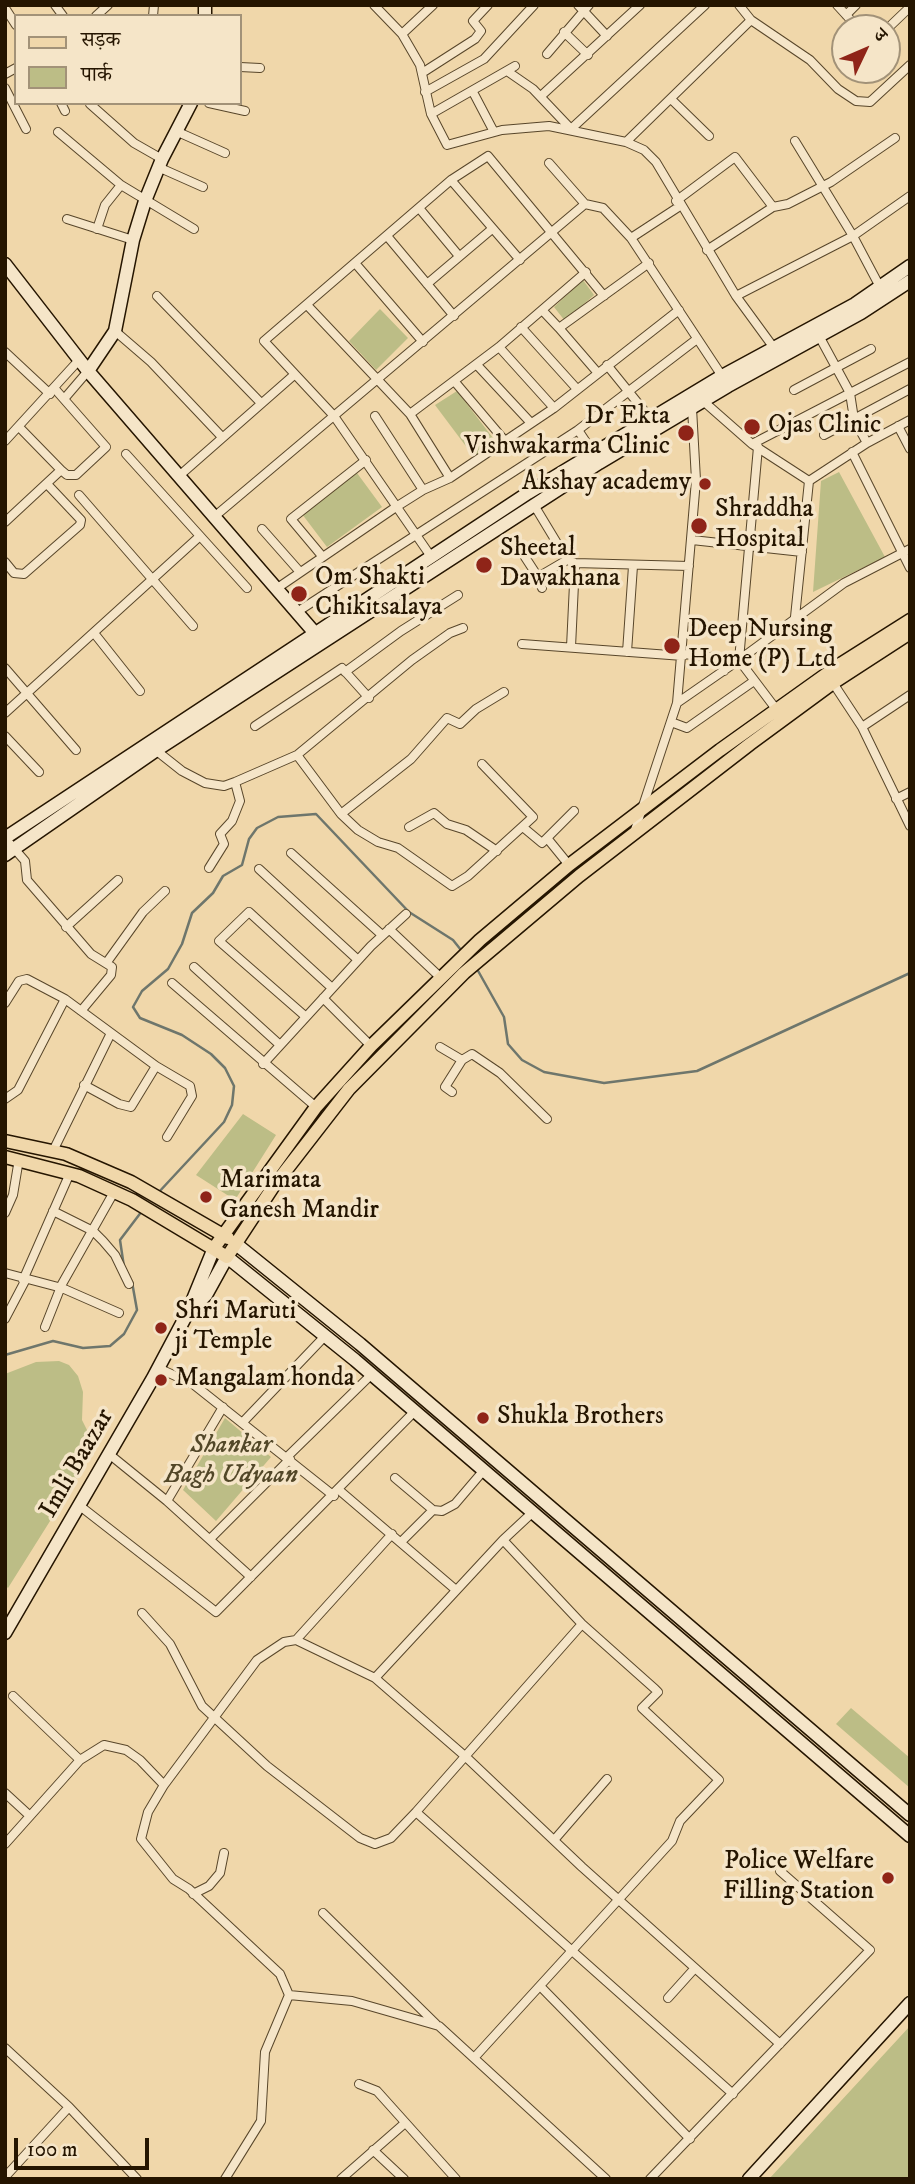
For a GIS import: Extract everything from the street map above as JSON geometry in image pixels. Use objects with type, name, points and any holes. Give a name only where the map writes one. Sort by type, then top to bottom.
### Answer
[{"type":"main road","points":[[88,371],[115,331],[133,240],[145,201],[160,163],[190,105]]},
{"type":"main road","points":[[5,264],[88,371],[318,637]]},
{"type":"main road","points":[[476,534],[534,505],[650,418],[697,401],[722,376],[774,348],[816,332],[910,267]]},
{"type":"main road","points":[[5,838],[152,746],[596,458],[910,281]]},
{"type":"main road","points":[[187,1314],[206,1294],[273,1186],[356,1081],[461,967],[480,940],[569,865],[776,709],[910,621]]},
{"type":"main road","points":[[187,1314],[214,1248],[316,1107],[371,1046],[441,978],[494,947],[634,833],[833,683],[910,634]]},
{"type":"main road","points":[[10,852],[152,746]]},
{"type":"main road","points":[[5,1141],[53,1151],[151,1193],[223,1234],[360,1344],[910,1815]]},
{"type":"main road","points":[[5,1157],[70,1173],[114,1192],[227,1257],[326,1335],[533,1512],[612,1584],[910,1836]]},
{"type":"main road","name":"Imli Baazar","points":[[5,1633],[80,1506],[187,1314]]},
{"type":"main road","points":[[749,2179],[910,2003]]},
{"type":"street","points":[[145,5],[153,11]]},
{"type":"street","points":[[402,33],[433,5]]},
{"type":"street","points":[[422,73],[475,39],[481,31],[472,21],[488,5]]},
{"type":"street","points":[[425,92],[484,59],[534,5]]},
{"type":"street","points":[[541,96],[640,5]]},
{"type":"street","points":[[571,129],[705,5]]},
{"type":"street","points":[[752,5],[742,9],[751,20],[810,60],[838,89],[856,101],[870,102],[910,65]]},
{"type":"street","points":[[376,6],[402,33],[422,73],[432,114],[447,145],[494,132],[549,125],[626,142],[644,150],[656,162],[678,203],[736,296],[774,348]]},
{"type":"street","points":[[547,54],[583,7],[607,36]]},
{"type":"street","points":[[626,142],[751,20]]},
{"type":"street","points":[[564,33],[587,55]]},
{"type":"street","points":[[242,66],[260,68]]},
{"type":"street","points":[[432,114],[511,69],[541,96],[571,129]]},
{"type":"street","points":[[5,88],[26,129]]},
{"type":"street","points":[[473,92],[494,132]]},
{"type":"street","points":[[671,99],[709,136]]},
{"type":"street","points":[[91,105],[160,163],[203,187]]},
{"type":"street","points":[[218,105],[245,111]]},
{"type":"street","points":[[58,132],[121,186],[194,229]]},
{"type":"street","points":[[178,132],[225,153]]},
{"type":"street","points":[[708,250],[773,207],[788,204],[831,181],[895,138]]},
{"type":"street","points":[[795,141],[853,236],[880,287]]},
{"type":"street","points":[[434,561],[334,416],[264,341],[451,180],[485,157],[491,157],[604,296]]},
{"type":"street","points":[[631,238],[735,157],[773,207]]},
{"type":"street","points":[[549,163],[585,204],[603,208],[631,238],[722,376]]},
{"type":"street","points":[[451,180],[520,260]]},
{"type":"street","points":[[97,229],[106,205],[121,186]]},
{"type":"street","points":[[736,296],[853,236],[910,196]]},
{"type":"street","points":[[214,517],[585,204]]},
{"type":"street","points":[[419,208],[459,256]]},
{"type":"street","points":[[68,219],[133,240]]},
{"type":"street","points":[[427,284],[492,229]]},
{"type":"street","points":[[387,236],[454,316]]},
{"type":"street","points":[[355,263],[423,342]]},
{"type":"street","points":[[559,328],[649,263]]},
{"type":"street","points":[[410,414],[477,365],[586,272]]},
{"type":"street","points":[[157,296],[260,402]]},
{"type":"street","points":[[307,304],[410,414],[450,478]]},
{"type":"street","points":[[542,310],[597,372]]},
{"type":"street","points":[[276,589],[396,506],[450,478],[554,408],[679,310]]},
{"type":"street","points":[[522,327],[577,389]]},
{"type":"street","points":[[115,331],[151,362],[222,437]]},
{"type":"street","points":[[816,332],[850,393],[854,419],[867,443]]},
{"type":"street","points":[[296,612],[578,430],[697,339]]},
{"type":"street","points":[[499,347],[554,408]]},
{"type":"street","points":[[794,390],[871,348]]},
{"type":"street","points":[[5,352],[64,399],[106,447],[76,475],[67,475],[20,428]]},
{"type":"street","points":[[5,442],[79,360]]},
{"type":"street","points":[[755,446],[910,362]]},
{"type":"street","points":[[477,365],[531,423]]},
{"type":"street","points":[[607,365],[650,418]]},
{"type":"street","points":[[64,399],[88,371]]},
{"type":"street","points":[[179,476],[260,402],[294,375]]},
{"type":"street","points":[[455,382],[505,440]]},
{"type":"street","points":[[824,435],[910,389]]},
{"type":"street","points":[[697,401],[755,446],[809,481]]},
{"type":"street","points":[[634,833],[677,704],[692,540],[697,401]]},
{"type":"street","points":[[375,416],[423,490]]},
{"type":"street","points":[[809,481],[852,452],[910,420]]},
{"type":"street","points":[[898,426],[910,449]]},
{"type":"street","points":[[578,430],[596,458]]},
{"type":"street","points":[[755,446],[739,660],[776,709]]},
{"type":"street","points":[[852,452],[906,551],[910,568]]},
{"type":"street","points":[[126,454],[247,588]]},
{"type":"street","points":[[322,556],[291,519],[366,460]]},
{"type":"street","points":[[5,522],[61,470]]},
{"type":"street","points":[[795,617],[809,481]]},
{"type":"street","points":[[5,562],[14,573],[24,574],[80,525],[78,517],[47,484]]},
{"type":"street","points":[[79,495],[193,626]]},
{"type":"street","points":[[534,505],[564,553]]},
{"type":"street","points":[[262,529],[300,572]]},
{"type":"street","points":[[5,713],[200,536]]},
{"type":"street","points":[[692,540],[802,552]]},
{"type":"street","points":[[677,704],[844,583],[906,551]]},
{"type":"street","points":[[524,557],[542,587]]},
{"type":"street","points":[[538,577],[567,559],[575,564],[689,566]]},
{"type":"street","points":[[570,647],[575,564]]},
{"type":"street","points":[[627,652],[633,566]]},
{"type":"street","points":[[345,672],[401,631],[458,595]]},
{"type":"street","points":[[152,746],[205,783],[224,786],[235,782],[297,755],[412,660],[450,632],[463,628]]},
{"type":"street","points":[[94,633],[140,691]]},
{"type":"street","points":[[522,644],[722,657],[724,671]]},
{"type":"street","points":[[5,668],[76,750]]},
{"type":"street","points":[[255,726],[342,668],[369,698]]},
{"type":"street","points":[[671,722],[687,728],[754,681]]},
{"type":"street","points":[[833,683],[862,727],[910,825]]},
{"type":"street","points":[[341,814],[403,766],[447,718],[460,724],[476,709],[504,692]]},
{"type":"street","points":[[862,727],[910,695]]},
{"type":"street","points":[[5,736],[39,772]]},
{"type":"street","points":[[297,755],[341,814],[358,830],[378,842],[398,848],[452,886],[497,851],[533,817],[482,764]]},
{"type":"street","points":[[209,868],[224,844],[220,834],[232,821],[240,801],[235,782]]},
{"type":"street","points":[[896,799],[910,792]]},
{"type":"street","points":[[524,828],[542,843],[574,811]]},
{"type":"street","points":[[409,827],[434,813],[447,824],[466,830],[497,851]]},
{"type":"street","points":[[5,838],[10,852],[25,861],[27,880],[65,927],[99,960],[107,962],[111,967],[111,975],[81,1011]]},
{"type":"street","points":[[547,838],[569,865]]},
{"type":"street","points":[[290,853],[441,978]]},
{"type":"street","points":[[259,869],[358,960]]},
{"type":"street","points":[[65,927],[118,880]]},
{"type":"street","points":[[107,962],[143,912],[165,891]]},
{"type":"street","points":[[305,1016],[219,941],[250,912],[332,988]]},
{"type":"street","points":[[263,1065],[305,1016],[405,914]]},
{"type":"street","points":[[194,967],[280,1045]]},
{"type":"street","points":[[5,1003],[19,981],[27,979],[65,999],[193,1091],[167,1137]]},
{"type":"street","points":[[172,983],[263,1065],[316,1107]]},
{"type":"street","points":[[323,998],[371,1046]]},
{"type":"street","points":[[5,1099],[18,1090],[65,999]]},
{"type":"street","points":[[53,1151],[111,1033]]},
{"type":"street","points":[[440,1047],[462,1060]]},
{"type":"street","points":[[452,1091],[445,1087],[462,1060],[472,1054],[484,1059],[547,1119]]},
{"type":"street","points":[[84,1085],[119,1104],[131,1107],[156,1066]]},
{"type":"street","points":[[5,1213],[13,1195],[19,1159]]},
{"type":"street","points":[[5,1318],[70,1173]]},
{"type":"street","points":[[45,1327],[62,1288],[114,1192]]},
{"type":"street","points":[[53,1211],[93,1231],[115,1255],[129,1284]]},
{"type":"street","points":[[5,1273],[62,1288],[119,1313]]},
{"type":"street","points":[[243,1422],[326,1335]]},
{"type":"street","points":[[158,1368],[193,1384],[392,1534],[456,1590]]},
{"type":"street","points":[[209,1539],[372,1374]]},
{"type":"street","points":[[167,1501],[223,1407]]},
{"type":"street","points":[[80,1506],[216,1612],[337,1493],[415,1411]]},
{"type":"street","points":[[109,1454],[167,1501],[251,1577]]},
{"type":"street","points":[[395,1478],[433,1510],[448,1510],[484,1470]]},
{"type":"street","points":[[401,1542],[433,1510]]},
{"type":"street","points":[[376,1678],[503,1540],[533,1512]]},
{"type":"street","points":[[225,2179],[261,2121],[265,2052],[289,1995],[280,1974],[173,1879],[141,1839],[148,1812],[164,1785],[257,1660],[271,1648],[296,1640],[392,1534]]},
{"type":"street","points":[[474,2058],[672,1841],[680,1821],[719,1780],[642,1708],[658,1692],[582,1624],[503,1540]]},
{"type":"street","points":[[142,1613],[170,1644],[197,1700],[267,1766],[360,1839],[382,1843],[416,1812],[582,1624]]},
{"type":"street","points":[[296,1640],[376,1678],[466,1756],[780,2044]]},
{"type":"street","points":[[13,1696],[80,1760]]},
{"type":"street","points":[[5,1844],[80,1760],[104,1745],[114,1746],[140,1760],[164,1785]]},
{"type":"street","points":[[555,1839],[607,1779]]},
{"type":"street","points":[[5,1793],[30,1816]]},
{"type":"street","points":[[416,1812],[733,2094]]},
{"type":"street","points":[[193,1894],[209,1886],[220,1873],[224,1853]]},
{"type":"street","points":[[649,2179],[870,1950],[780,1871]]},
{"type":"street","points":[[323,1913],[439,2026],[606,2179]]},
{"type":"street","points":[[668,1998],[695,1968]]},
{"type":"street","points":[[540,1986],[690,2139]]},
{"type":"street","points":[[289,1995],[352,2001],[439,2026]]},
{"type":"street","points":[[5,2048],[69,2107],[137,2179]]},
{"type":"street","points":[[359,2084],[377,2091],[456,2179]]},
{"type":"street","points":[[5,2177],[69,2107]]},
{"type":"street","points":[[341,2179],[405,2123]]},
{"type":"street","points":[[373,2150],[401,2178]]},
{"type":"green space","points":[[583,280],[594,295],[565,321],[554,307]]},
{"type":"green space","points":[[380,309],[408,338],[376,370],[349,341]]},
{"type":"green space","points":[[457,391],[496,442],[474,457],[435,405]]},
{"type":"green space","points":[[839,472],[885,557],[813,592],[821,481]]},
{"type":"green space","points":[[357,473],[382,507],[327,547],[302,514]]},
{"type":"green space","points":[[243,1114],[276,1135],[235,1200],[196,1175]]},
{"type":"green space","points":[[59,1361],[69,1365],[78,1376],[83,1392],[82,1420],[95,1446],[94,1451],[8,1588],[5,1585],[5,1374],[36,1362]]},
{"type":"green space","name":"Shankar Bagh Udyaan","points":[[225,1418],[271,1457],[216,1521],[183,1490]]},
{"type":"green space","points":[[851,1708],[910,1758],[910,1788],[836,1724]]},
{"type":"green space","points":[[910,2026],[910,2179],[769,2179]]},
{"type":"waterway","points":[[158,1193],[224,1122],[232,1105],[234,1086],[225,1068],[211,1054],[182,1035],[140,1018],[133,1007],[142,991],[168,969],[182,944],[192,913],[213,893],[223,876],[242,865],[249,839],[257,828],[278,817],[316,814],[409,912],[453,940],[461,950]]},
{"type":"waterway","points":[[477,969],[504,1017],[508,1044],[522,1060],[544,1072],[604,1083],[697,1071],[910,973]]},
{"type":"waterway","points":[[124,1267],[120,1240],[142,1211]]},
{"type":"waterway","points":[[5,1355],[53,1341],[83,1348],[110,1346],[124,1334],[137,1310],[132,1282]]},
{"type":"place","name":"Ojas Clinic","points":[[752,427]]},
{"type":"place","name":"Dr Ekta Vishwakarma Clinic","points":[[686,433]]},
{"type":"place","name":"Akshay academy","points":[[705,484]]},
{"type":"place","name":"Shraddha Hospital","points":[[699,526]]},
{"type":"place","name":"Sheetal Dawakhana","points":[[484,565]]},
{"type":"place","name":"Om Shakti Chikitsalaya","points":[[299,594]]},
{"type":"place","name":"Deep Nursing Home (P) Ltd","points":[[672,646]]},
{"type":"place","name":"Marimata Ganesh Mandir","points":[[206,1197]]},
{"type":"place","name":"Shri Maruti ji Temple","points":[[161,1328]]},
{"type":"place","name":"Mangalam honda","points":[[161,1380]]},
{"type":"place","name":"Shukla Brothers","points":[[483,1418]]},
{"type":"place","name":"Police Welfare Filling Station","points":[[888,1878]]}]
